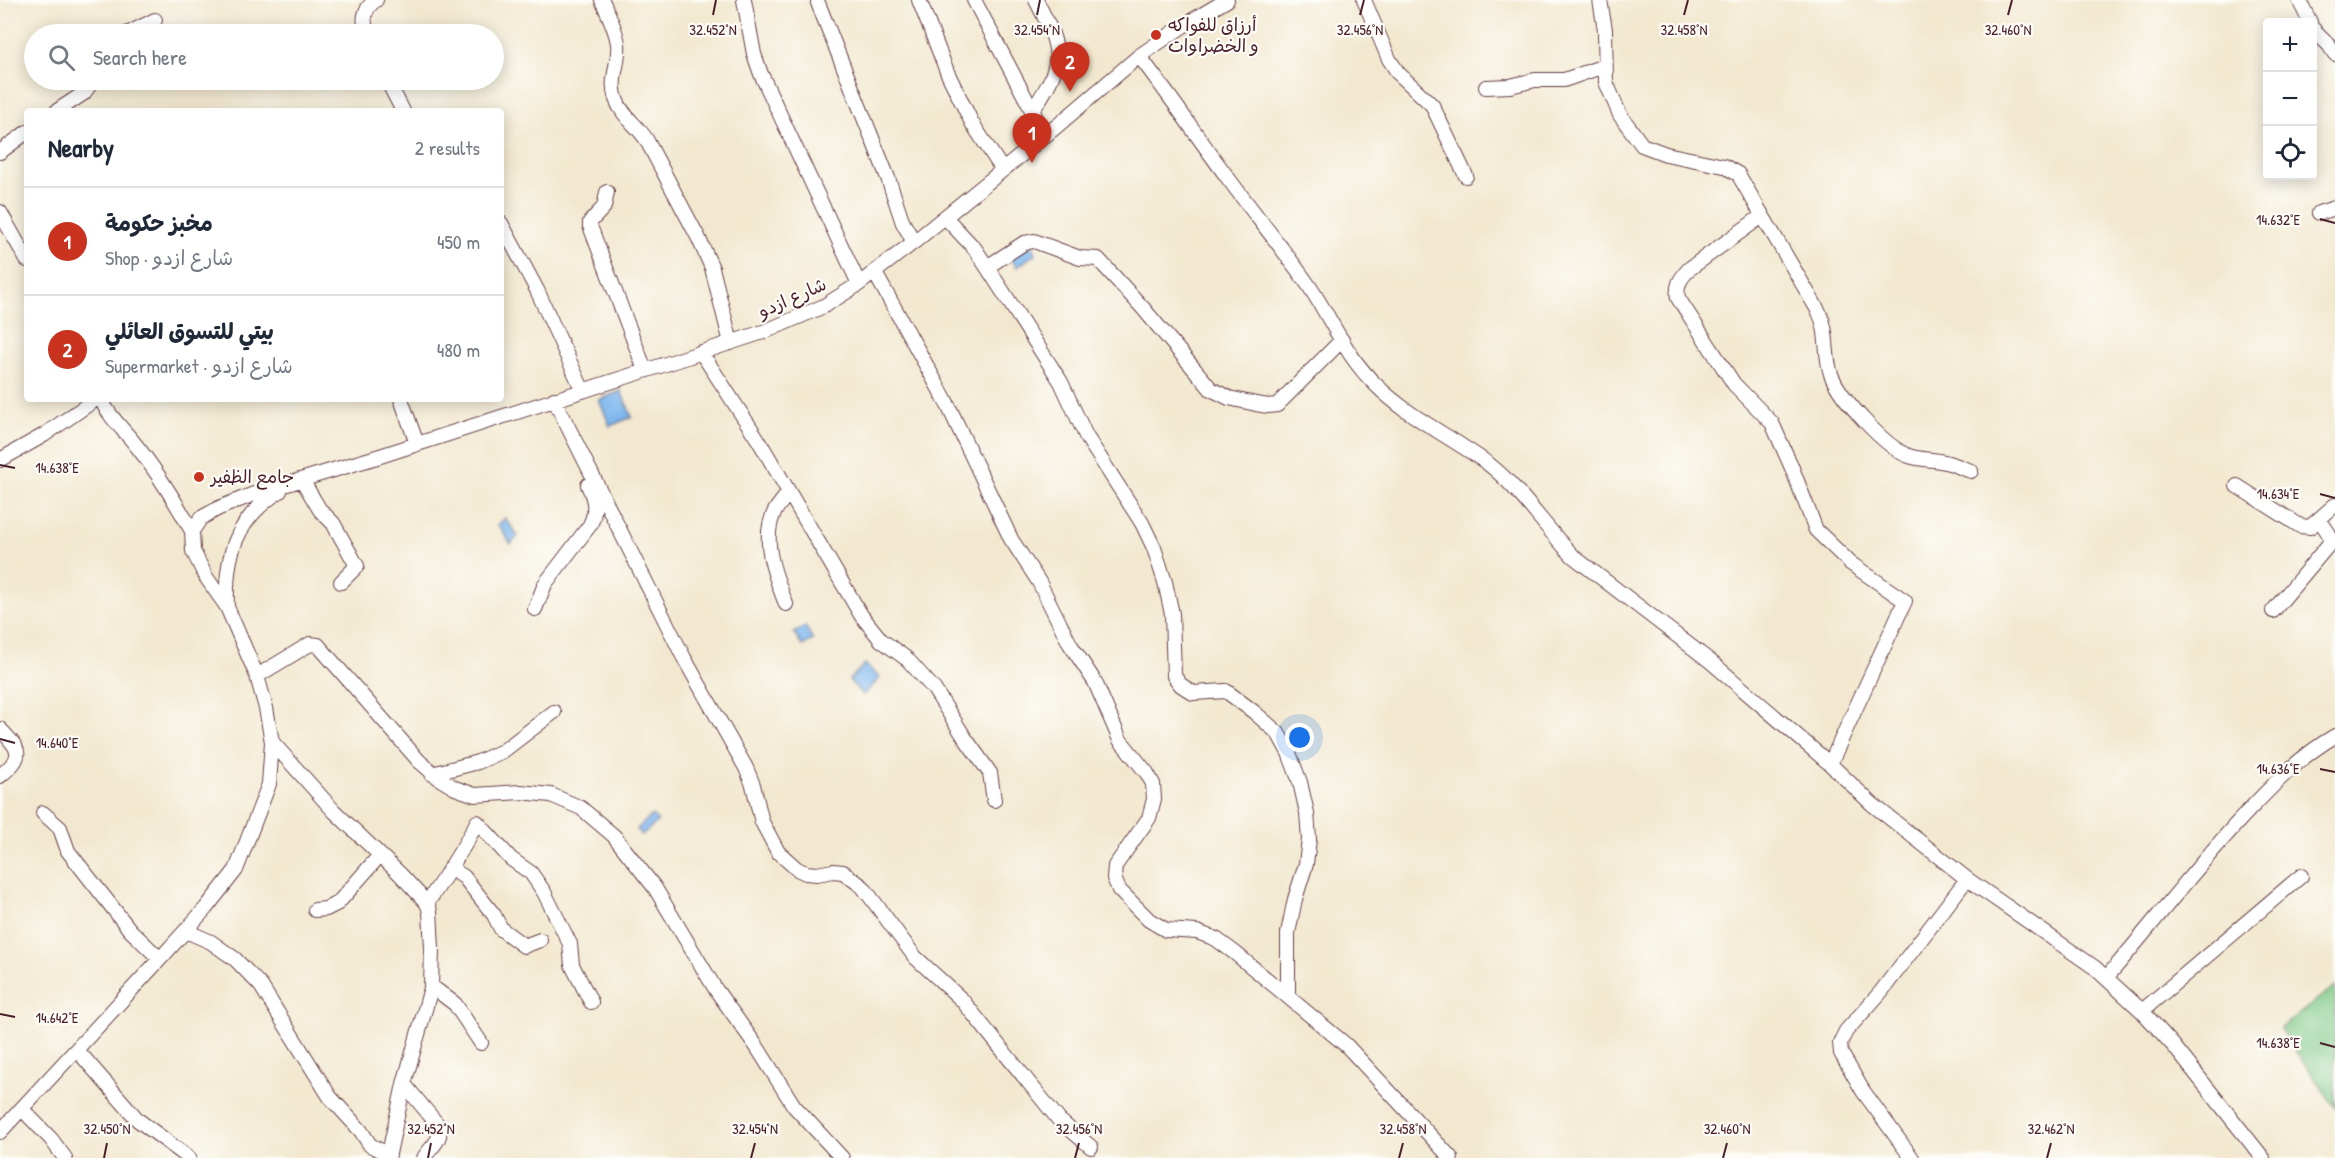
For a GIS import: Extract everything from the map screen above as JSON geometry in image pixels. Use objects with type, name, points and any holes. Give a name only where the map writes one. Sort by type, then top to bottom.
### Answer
[{"type":"street","points":[[365,24],[364,14],[374,0]]},
{"type":"street","points":[[602,0],[618,42],[612,84],[616,100],[626,118],[640,130],[646,139],[699,239],[712,268],[731,343]]},
{"type":"street","points":[[744,0],[754,54],[761,74],[860,284]]},
{"type":"street","points":[[919,0],[948,74],[972,123],[1002,169]]},
{"type":"street","points":[[974,0],[1045,135]]},
{"type":"street","points":[[1032,111],[1048,88],[1056,71],[1058,54],[1047,21],[1036,0]]},
{"type":"street","points":[[1364,0],[1389,59],[1403,78],[1423,94],[1432,105],[1466,176]]},
{"type":"street","points":[[1600,0],[1606,39],[1607,56],[1604,66],[1606,82],[1620,115],[1642,145],[1666,154],[1724,165],[1738,174],[1824,322],[1827,359],[1838,390],[1884,439],[1908,456],[1944,462],[1971,471]]},
{"type":"street","points":[[2299,0],[2308,18]]},
{"type":"street","name":"شارع ازدو","points":[[298,481],[556,404],[583,391],[731,343],[808,314],[860,284],[1140,56],[1221,1]]},
{"type":"street","points":[[818,3],[888,178],[903,223],[914,242]]},
{"type":"street","points":[[147,24],[155,20]]},
{"type":"street","points":[[2317,32],[2335,54]]},
{"type":"street","points":[[1140,56],[1306,282],[1356,362],[1375,385],[1493,468],[1518,492],[1554,537],[1574,557],[1710,661],[1830,764],[1872,804],[1967,879],[2070,949],[2106,978],[2142,1011],[2222,1104],[2263,1158]]},
{"type":"street","points":[[1486,87],[1510,86],[1535,80],[1564,80],[1604,66]]},
{"type":"street","points":[[62,108],[86,90]]},
{"type":"street","points":[[392,90],[401,108]]},
{"type":"street","points":[[0,152],[24,134]]},
{"type":"street","points":[[607,192],[604,207],[590,222],[590,226],[645,370]]},
{"type":"street","points":[[2319,213],[2335,208]]},
{"type":"street","points":[[0,212],[22,238]]},
{"type":"street","points":[[945,216],[975,249],[1061,382],[1086,436],[1142,523],[1166,582],[1172,614],[1174,676],[1181,686],[1192,693],[1217,691],[1231,693],[1278,733],[1289,753],[1300,782],[1307,813],[1309,839],[1288,933],[1288,996]]},
{"type":"street","points":[[1762,216],[1689,269],[1679,280],[1678,298],[1734,384],[1772,423],[1816,530],[1850,563],[1905,601],[1830,764]]},
{"type":"street","points":[[504,229],[537,290],[583,391]]},
{"type":"street","points":[[987,267],[1024,243],[1034,241],[1080,258],[1098,259],[1143,307],[1211,389],[1229,398],[1256,404],[1278,405],[1342,340]]},
{"type":"street","points":[[874,273],[946,401],[1011,539],[1039,582],[1070,644],[1095,682],[1120,740],[1147,773],[1153,784],[1154,799],[1149,818],[1115,866],[1114,878],[1119,890],[1149,920],[1166,930],[1197,932],[1216,939],[1288,996],[1346,1046],[1451,1158]]},
{"type":"street","points":[[701,352],[789,492],[861,615],[881,640],[907,659],[934,689],[965,738],[985,764],[993,781],[994,800]]},
{"type":"street","points":[[0,460],[44,435],[92,402]]},
{"type":"street","points":[[103,402],[112,419],[150,464],[175,500],[192,531]]},
{"type":"street","points":[[402,402],[417,444]]},
{"type":"street","points":[[535,609],[545,584],[590,525],[595,510],[594,499],[554,416],[556,404]]},
{"type":"street","points":[[556,404],[684,658],[746,768],[753,785],[762,822],[778,852],[797,869],[806,873],[843,872],[863,887],[915,957],[962,1000],[1059,1120],[1091,1147]]},
{"type":"street","points":[[0,1132],[186,931],[236,870],[269,784],[272,742],[257,676],[227,607],[197,563],[191,544],[192,531],[201,518],[219,508],[254,494],[298,481]]},
{"type":"street","points":[[298,481],[333,523],[357,566],[341,582]]},
{"type":"street","points":[[227,607],[226,586],[229,565],[241,528],[262,503],[298,481]]},
{"type":"street","points":[[2236,486],[2301,526],[2310,526],[2335,506]]},
{"type":"street","points":[[786,604],[778,584],[769,544],[769,527],[775,511],[789,492]]},
{"type":"street","points":[[2273,611],[2330,543],[2329,534],[2319,519]]},
{"type":"street","points":[[257,676],[310,644],[318,645],[432,774],[455,788],[475,795],[536,793],[564,800],[581,808],[615,836],[656,888],[716,990],[757,1047],[794,1106],[842,1158]]},
{"type":"street","points":[[432,774],[478,762],[503,751],[554,712]]},
{"type":"street","points":[[0,729],[16,746],[19,755],[15,764],[0,776]]},
{"type":"street","points":[[2106,978],[2153,924],[2216,844],[2306,753],[2335,736]]},
{"type":"street","points":[[186,931],[211,942],[235,958],[261,986],[330,1097],[361,1131],[370,1145],[389,1156],[404,1084],[431,986],[432,948],[427,903],[334,811],[272,742]]},
{"type":"street","points":[[43,813],[60,828],[68,851],[130,930],[160,959]]},
{"type":"street","points":[[427,903],[465,846],[477,822],[511,859],[531,873],[544,892],[570,944],[572,965],[591,1002]]},
{"type":"street","points":[[315,910],[326,909],[338,903],[380,855]]},
{"type":"street","points":[[450,868],[465,877],[501,928],[524,946],[540,940]]},
{"type":"street","points":[[2142,1011],[2301,876]]},
{"type":"street","points":[[1912,1158],[1863,1091],[1841,1053],[1840,1043],[1846,1031],[1880,993],[1967,879]]},
{"type":"street","points":[[431,986],[455,1005],[481,1043]]},
{"type":"street","points":[[77,1050],[138,1120],[189,1158]]},
{"type":"street","points":[[404,1084],[441,1131],[440,1137],[424,1158]]},
{"type":"street","points":[[22,1109],[51,1139],[65,1158]]},
{"type":"green space","points":[[2335,986],[2335,1107],[2280,1029]]},
{"type":"water","points":[[1032,244],[1035,254],[1017,267],[1010,258]]},
{"type":"water","points":[[621,391],[632,417],[610,426],[599,400]]},
{"type":"water","points":[[505,518],[518,536],[511,544],[498,525]]},
{"type":"water","points":[[805,626],[813,640],[802,646],[794,633]]},
{"type":"water","points":[[865,664],[880,678],[863,695],[849,680]]},
{"type":"water","points":[[652,815],[658,821],[642,835],[637,829]]},
{"type":"place","name":"أرزاق للفواكه و الخضراوات","points":[[1156,35]]},
{"type":"place","name":"بيتي للتسوق العائلي","points":[[1070,92]]},
{"type":"place","name":"مخبز حكومة","points":[[1032,163]]},
{"type":"place","name":"جامع الظفير","points":[[199,477]]}]
